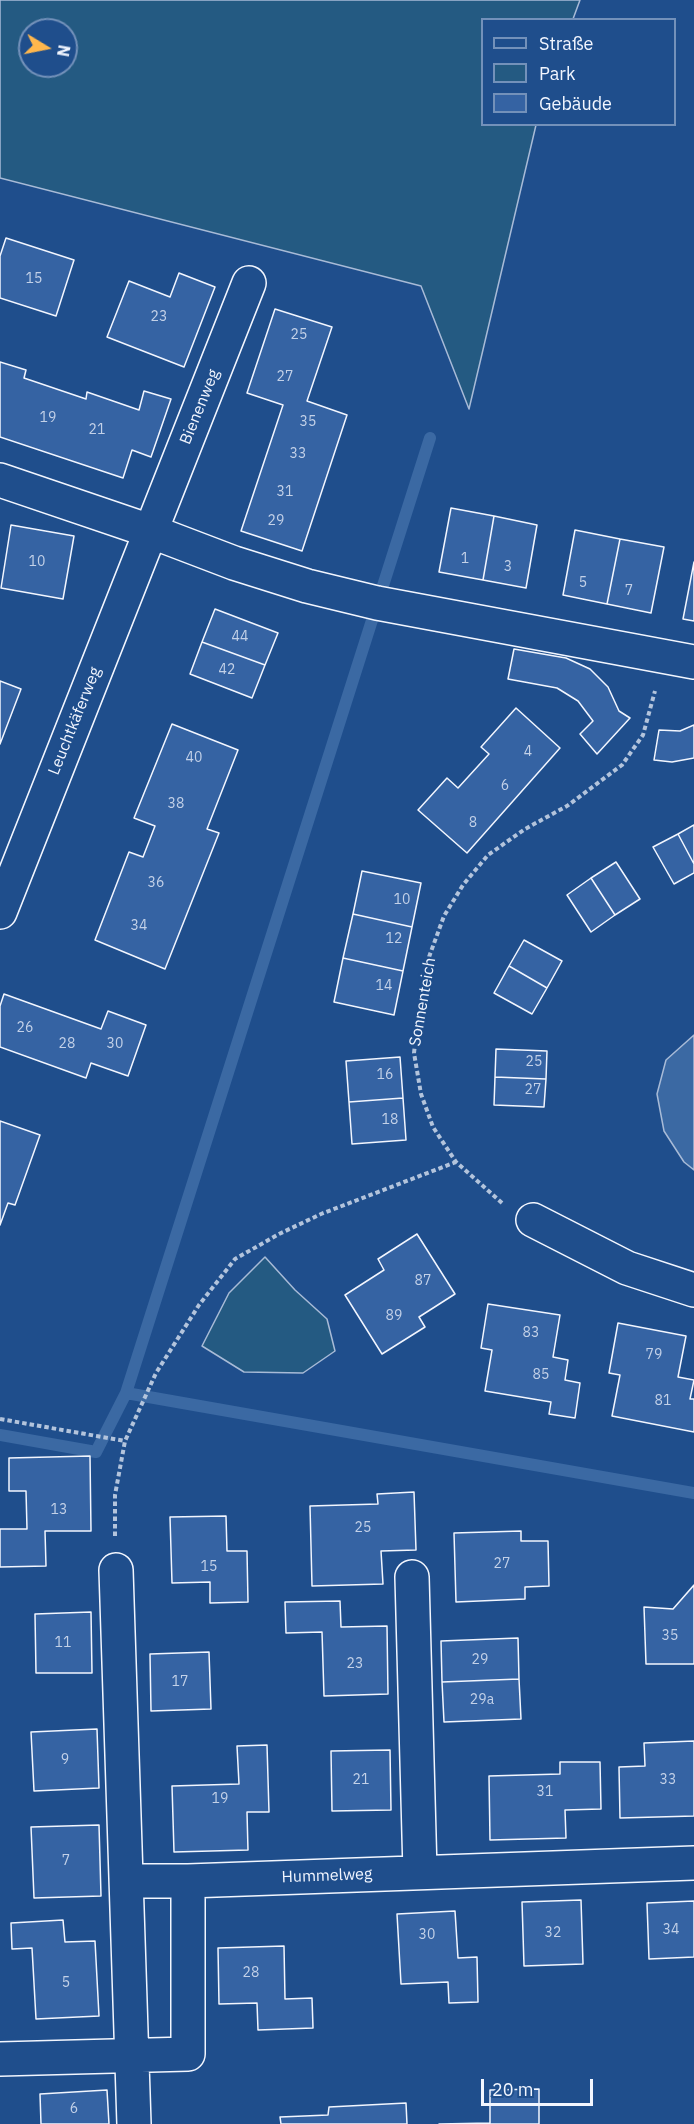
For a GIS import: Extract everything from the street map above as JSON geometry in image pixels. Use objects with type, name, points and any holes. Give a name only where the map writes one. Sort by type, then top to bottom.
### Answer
[{"type":"street","name":"Bienenweg","points":[[150,531],[249,283]]},
{"type":"street","points":[[0,480],[150,531],[244,567],[307,586],[377,603],[679,659]]},
{"type":"street","name":"Leuchtkäferweg","points":[[0,912],[150,531]]},
{"type":"street","points":[[533,1220],[627,1268],[694,1290]]},
{"type":"street","points":[[116,1570],[128,1881],[134,2124]]},
{"type":"street","points":[[412,1577],[420,1872]]},
{"type":"street","name":"Hummelweg","points":[[128,1881],[188,1881],[694,1863]]},
{"type":"street","points":[[0,2059],[188,2054],[188,1881]]},
{"type":"path","name":"Sonnenteich","points":[[533,1220],[500,1202],[456,1162],[433,1127],[421,1094],[414,1053],[419,1009],[429,957],[444,916],[463,885],[488,855],[525,829],[567,806],[622,765],[642,735],[679,659]]},
{"type":"path","points":[[116,1570],[115,1495],[125,1441],[162,1364],[199,1305],[235,1259],[321,1214],[456,1162]]},
{"type":"path","points":[[0,1419],[125,1441]]},
{"type":"green space","points":[[0,0],[580,0],[573,18],[481,18],[481,126],[536,126],[469,409],[421,286],[0,178]]},
{"type":"green space","points":[[265,1257],[295,1290],[327,1319],[335,1351],[303,1373],[244,1372],[202,1346],[229,1293]]},
{"type":"shaded area","points":[[694,1035],[694,1170],[684,1162],[664,1131],[657,1094],[666,1060]]},
{"type":"building","points":[[6,238],[74,260],[56,316],[0,298],[0,256]]},
{"type":"building","points":[[179,273],[215,287],[184,367],[107,337],[129,281],[170,297]]},
{"type":"building","points":[[275,309],[332,327],[307,401],[347,415],[302,551],[241,531],[283,405],[247,393]]},
{"type":"building","points":[[0,362],[26,370],[24,378],[86,399],[87,392],[139,410],[144,391],[171,399],[151,457],[132,450],[123,478],[0,437]]},
{"type":"building","points":[[451,508],[494,516],[483,580],[439,572]]},
{"type":"building","points":[[494,516],[537,525],[526,588],[483,580]]},
{"type":"building","points":[[11,525],[74,536],[63,599],[1,588]]},
{"type":"building","points":[[575,530],[620,539],[607,604],[563,595]]},
{"type":"building","points":[[620,539],[664,547],[651,613],[607,604]]},
{"type":"building","points":[[694,562],[694,621],[683,619]]},
{"type":"building","points":[[215,609],[278,633],[265,665],[202,642]]},
{"type":"building","points":[[202,642],[265,665],[252,698],[190,674]]},
{"type":"building","points":[[514,649],[566,658],[590,669],[608,687],[619,711],[630,718],[597,754],[580,734],[593,721],[578,701],[557,688],[508,679]]},
{"type":"building","points":[[0,681],[21,689],[0,744]]},
{"type":"building","points":[[516,708],[560,748],[467,853],[418,810],[447,778],[458,788],[489,754],[481,747]]},
{"type":"building","points":[[172,724],[238,750],[207,829],[219,833],[165,969],[95,940],[129,852],[143,857],[155,826],[134,818]]},
{"type":"building","points":[[694,725],[694,758],[672,762],[654,760],[659,730],[680,731]]},
{"type":"building","points":[[694,825],[694,864],[678,834]]},
{"type":"building","points":[[678,834],[694,864],[694,873],[674,884],[653,847]]},
{"type":"building","points":[[616,862],[640,899],[615,915],[591,878]]},
{"type":"building","points":[[362,871],[421,883],[412,927],[353,914]]},
{"type":"building","points":[[591,878],[615,915],[591,932],[567,895]]},
{"type":"building","points":[[353,914],[412,927],[403,971],[343,958]]},
{"type":"building","points":[[524,940],[562,961],[547,988],[509,966]]},
{"type":"building","points":[[343,958],[403,971],[394,1015],[334,1002]]},
{"type":"building","points":[[509,966],[547,988],[532,1014],[494,993]]},
{"type":"building","points":[[4,994],[101,1029],[108,1011],[146,1025],[128,1076],[91,1063],[86,1078],[0,1047],[0,1006]]},
{"type":"building","points":[[496,1049],[547,1051],[546,1079],[495,1077]]},
{"type":"building","points":[[400,1057],[403,1098],[349,1102],[346,1061]]},
{"type":"building","points":[[495,1077],[546,1079],[544,1107],[494,1105]]},
{"type":"building","points":[[403,1098],[406,1140],[352,1144],[349,1102]]},
{"type":"building","points":[[0,1121],[40,1135],[15,1205],[8,1203],[0,1225]]},
{"type":"building","points":[[417,1234],[455,1294],[419,1317],[425,1327],[382,1354],[345,1295],[384,1270],[378,1259]]},
{"type":"building","points":[[488,1304],[560,1315],[553,1357],[568,1360],[565,1380],[580,1383],[575,1418],[549,1414],[551,1402],[485,1391],[492,1350],[481,1348]]},
{"type":"building","points":[[618,1323],[686,1336],[678,1377],[694,1380],[690,1399],[694,1399],[694,1432],[612,1416],[620,1375],[609,1373]]},
{"type":"building","points":[[90,1456],[91,1531],[45,1531],[46,1566],[0,1567],[0,1529],[27,1529],[26,1491],[9,1491],[9,1458]]},
{"type":"building","points":[[414,1492],[416,1550],[381,1551],[383,1584],[312,1586],[310,1506],[378,1504],[377,1494]]},
{"type":"building","points":[[226,1516],[227,1551],[247,1551],[248,1602],[210,1603],[210,1582],[172,1583],[170,1517]]},
{"type":"building","points":[[521,1531],[521,1541],[548,1541],[549,1586],[525,1587],[525,1599],[456,1602],[454,1533]]},
{"type":"building","points":[[694,1585],[694,1664],[646,1664],[644,1607],[673,1609]]},
{"type":"building","points":[[340,1601],[341,1627],[387,1626],[388,1694],[324,1696],[322,1632],[286,1633],[285,1602]]},
{"type":"building","points":[[91,1612],[92,1673],[36,1673],[35,1614]]},
{"type":"building","points":[[518,1638],[519,1679],[442,1682],[441,1641]]},
{"type":"building","points":[[209,1652],[211,1709],[151,1711],[150,1654]]},
{"type":"building","points":[[519,1679],[521,1719],[444,1722],[442,1682]]},
{"type":"building","points":[[97,1729],[99,1788],[34,1791],[31,1732]]},
{"type":"building","points":[[694,1741],[694,1816],[620,1818],[619,1767],[645,1766],[644,1743]]},
{"type":"building","points":[[267,1745],[269,1812],[247,1812],[248,1850],[174,1852],[172,1786],[239,1784],[237,1746]]},
{"type":"building","points":[[390,1750],[391,1810],[332,1811],[331,1751]]},
{"type":"building","points":[[560,1762],[600,1762],[601,1809],[565,1810],[566,1838],[490,1840],[489,1776],[560,1774]]},
{"type":"building","points":[[99,1825],[101,1896],[34,1898],[31,1827]]},
{"type":"building","points":[[581,1900],[583,1964],[524,1966],[522,1902]]},
{"type":"building","points":[[694,1901],[694,1957],[649,1959],[647,1903]]},
{"type":"building","points":[[455,1911],[458,1958],[477,1957],[478,2002],[449,2003],[448,1982],[401,1984],[397,1914]]},
{"type":"building","points":[[63,1920],[65,1942],[95,1941],[99,2016],[36,2019],[32,1948],[12,1949],[11,1923]]},
{"type":"building","points":[[284,1946],[285,1999],[312,1998],[313,2028],[258,2030],[257,2003],[219,2004],[218,1948]]},
{"type":"building","points":[[539,2089],[539,2124],[439,2124],[490,2123],[490,2090]]},
{"type":"building","points":[[107,2090],[109,2124],[41,2124],[40,2094]]},
{"type":"building","points":[[406,2103],[407,2124],[281,2124],[280,2117],[328,2115],[329,2107]]},
{"type":"waterway","points":[[0,1435],[96,1452],[126,1393],[430,438]]},
{"type":"waterway","points":[[126,1393],[694,1493]]}]
